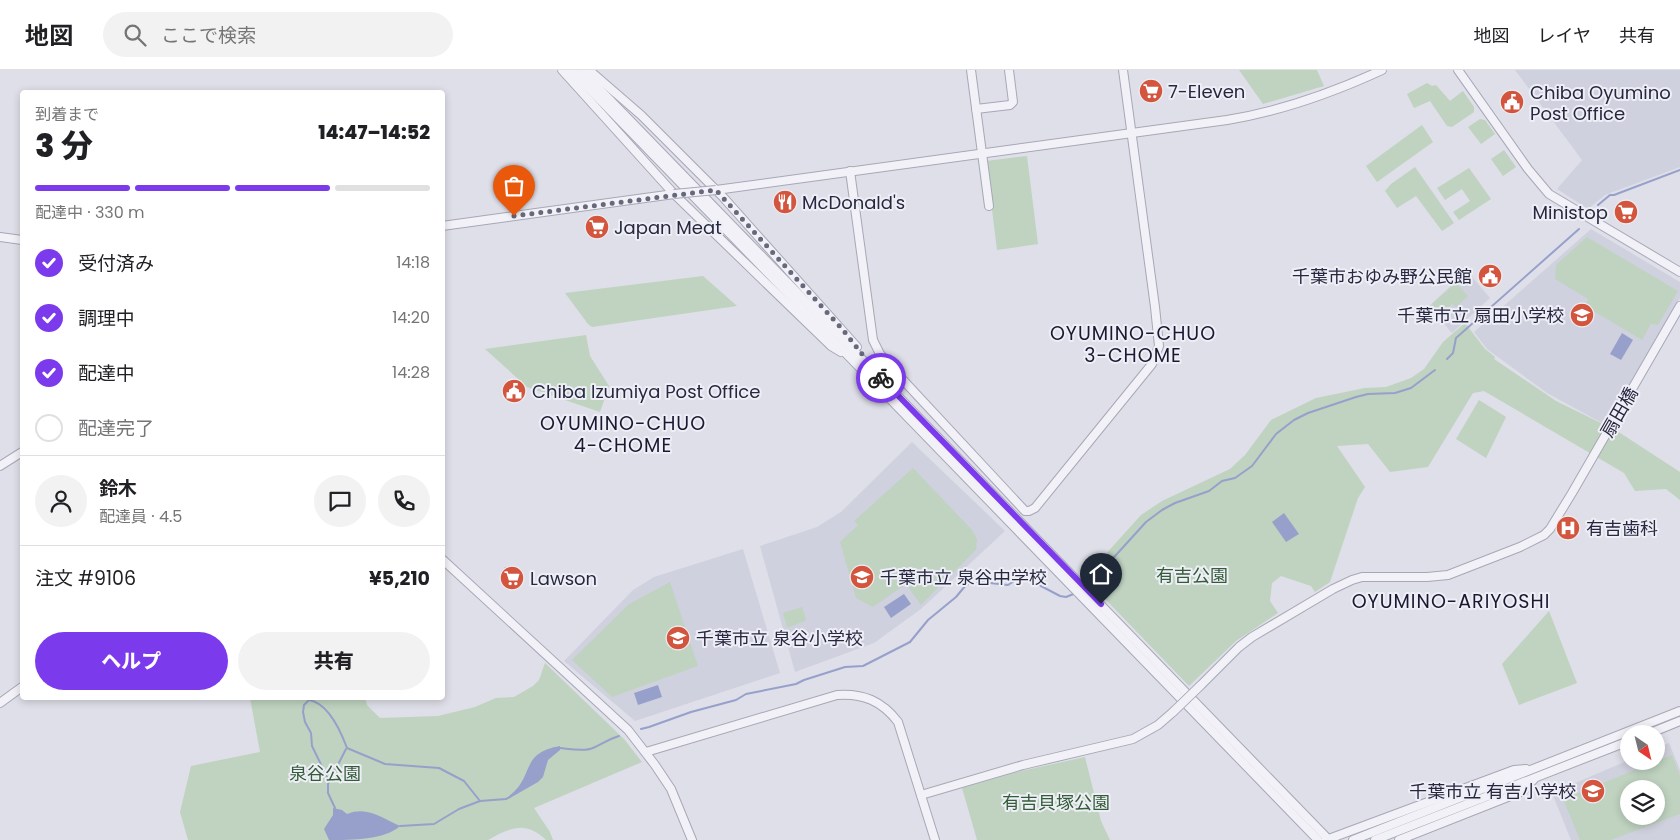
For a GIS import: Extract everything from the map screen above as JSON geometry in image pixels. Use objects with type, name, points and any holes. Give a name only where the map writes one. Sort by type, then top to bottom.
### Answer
[{"type":"street","points":[[562,70],[674,194],[831,346],[851,358]]},
{"type":"street","points":[[571,70],[851,358],[1076,584]]},
{"type":"street","points":[[581,70],[876,374],[1318,840]]},
{"type":"street","points":[[589,70],[641,115],[716,190],[843,330],[872,366],[876,374]]},
{"type":"street","points":[[971,70],[989,206]]},
{"type":"street","points":[[976,109],[1010,105],[1013,102],[1008,70]]},
{"type":"street","points":[[850,171],[873,340],[880,354],[1025,511],[1029,512],[1035,508],[1152,364],[1159,346],[1123,70]]},
{"type":"street","points":[[445,226],[674,194],[716,190],[1260,114],[1335,91],[1382,70]]},
{"type":"street","points":[[1458,70],[1528,169],[1549,194],[1680,272]]},
{"type":"street","points":[[0,237],[20,240]]},
{"type":"street","name":"扇田橋","points":[[921,795],[1023,765],[1133,739],[1150,731],[1173,712],[1239,647],[1252,637],[1333,589],[1352,580],[1362,577],[1441,577],[1538,539],[1550,529],[1680,306]]},
{"type":"street","points":[[0,466],[20,453]]},
{"type":"street","points":[[445,562],[628,730],[646,752],[671,789],[692,840]]},
{"type":"street","points":[[1087,596],[1328,840],[1514,770],[1531,769]]},
{"type":"street","points":[[0,703],[20,688]]},
{"type":"street","points":[[646,752],[837,695],[859,695],[877,702],[892,714],[898,722],[935,840]]},
{"type":"street","points":[[1353,840],[1680,712]]},
{"type":"street","points":[[1665,727],[1680,721]]},
{"type":"street","points":[[1375,840],[1620,745]]},
{"type":"street","points":[[1399,840],[1523,791],[1536,778]]},
{"type":"shaded area","points":[[1515,70],[1680,70],[1680,167],[1605,195],[1588,209],[1557,189],[1582,160]]},
{"type":"shaded area","name":"千葉市立 扇田小学校","points":[[1591,229],[1680,282],[1680,298],[1611,416],[1608,414],[1602,423],[1547,393],[1487,349],[1474,332]]},
{"type":"shaded area","points":[[1467,271],[1490,298],[1452,333],[1429,306]]},
{"type":"shaded area","name":"千葉市立 泉谷中学校","points":[[912,442],[1005,531],[921,609],[874,643],[795,672],[760,546],[817,527],[841,512]]},
{"type":"shaded area","name":"千葉市立 泉谷小学校","points":[[743,549],[780,673],[635,721],[564,661],[633,590],[654,577]]},
{"type":"shaded area","name":"千葉市立 有吉小学校","points":[[1669,743],[1680,770],[1680,840],[1571,840],[1552,793],[1620,764],[1620,770],[1665,770],[1665,745]]},
{"type":"green space","points":[[1239,70],[1317,70],[1324,86],[1263,104]]},
{"type":"green space","points":[[1427,83],[1432,86],[1436,85],[1450,101],[1463,91],[1474,107],[1474,112],[1452,127],[1447,126],[1430,101],[1414,108],[1407,94]]},
{"type":"green space","points":[[1480,119],[1485,120],[1495,134],[1481,144],[1468,127]]},
{"type":"green space","points":[[1422,125],[1433,142],[1377,182],[1366,166]]},
{"type":"green space","points":[[1504,150],[1516,167],[1503,176],[1491,159]]},
{"type":"green space","points":[[1027,156],[1038,244],[997,250],[986,161]]},
{"type":"green space","points":[[1415,167],[1454,223],[1442,231],[1416,196],[1397,208],[1385,191],[1391,184]]},
{"type":"green space","points":[[1469,168],[1491,199],[1459,220],[1453,212],[1470,201],[1462,189],[1445,200],[1437,188]]},
{"type":"green space","points":[[1587,237],[1678,291],[1658,325],[1651,324],[1642,340],[1585,306],[1588,299],[1555,279],[1556,265]]},
{"type":"green space","points":[[703,276],[737,306],[592,327],[565,293]]},
{"type":"green space","points":[[1456,283],[1468,296],[1456,307],[1452,304],[1440,314],[1432,304]]},
{"type":"green space","name":"有吉公園","points":[[1465,323],[1485,349],[1495,357],[1494,359],[1556,401],[1617,431],[1680,472],[1680,500],[1666,489],[1635,491],[1624,473],[1484,391],[1473,393],[1428,467],[1390,472],[1368,444],[1337,446],[1365,487],[1358,498],[1330,582],[1315,592],[1311,586],[1281,576],[1272,583],[1270,601],[1278,613],[1236,641],[1189,686],[1082,575],[1104,556],[1141,515],[1162,501],[1230,469],[1245,455],[1271,420],[1316,398],[1365,388],[1386,387],[1411,378],[1424,369],[1443,342]]},
{"type":"green space","points":[[586,335],[590,356],[609,386],[600,412],[527,387],[485,349]]},
{"type":"green space","points":[[1479,400],[1506,417],[1486,458],[1456,439]]},
{"type":"green space","points":[[913,468],[972,530],[977,539],[976,550],[921,605],[906,584],[873,607],[856,598],[840,542],[858,525],[854,521]]},
{"type":"green space","points":[[670,582],[698,666],[612,697],[572,660],[629,604]]},
{"type":"green space","points":[[802,607],[805,621],[787,627],[783,613]]},
{"type":"green space","points":[[1549,611],[1577,683],[1519,705],[1502,664]]},
{"type":"green space","name":"泉谷公園","points":[[545,663],[624,739],[642,762],[534,808],[550,832],[553,840],[546,840],[531,830],[517,828],[510,829],[488,840],[188,840],[180,812],[191,766],[260,752],[250,700],[366,700],[367,705],[380,718],[438,716],[475,707],[496,698],[514,697],[533,686],[539,680]]},
{"type":"green space","points":[[1672,755],[1680,776],[1680,814],[1665,820],[1665,780],[1620,780],[1620,825],[1651,825],[1611,840],[1580,840],[1563,799],[1635,770],[1665,770],[1665,758]]},
{"type":"green space","name":"有吉貝塚公園","points":[[1085,757],[1101,821],[1110,840],[977,840],[962,788],[1021,771]]},
{"type":"water","points":[[1622,333],[1633,340],[1621,360],[1610,354]]},
{"type":"water","points":[[1284,513],[1299,534],[1286,542],[1272,522]]},
{"type":"water","points":[[904,594],[911,604],[891,618],[884,607]]},
{"type":"water","points":[[658,685],[662,697],[638,705],[634,693]]},
{"type":"water","points":[[560,746],[560,750],[548,760],[543,777],[538,782],[510,798],[509,796],[517,789],[529,766],[538,754],[547,749]]},
{"type":"water","points":[[333,808],[342,810],[347,814],[361,811],[368,812],[400,826],[394,831],[377,837],[329,840],[324,829],[333,815]]},
{"type":"waterway","points":[[1598,205],[1610,195],[1680,170]]},
{"type":"waterway","points":[[1447,359],[1453,353],[1456,338],[1579,229]]},
{"type":"waterway","points":[[1087,588],[1107,579],[1106,566],[1146,522],[1175,503],[1209,491],[1222,481],[1235,478],[1252,466],[1276,434],[1294,420],[1308,413],[1356,397],[1368,394],[1395,393],[1411,388],[1435,370]]},
{"type":"waterway","points":[[641,729],[691,712],[736,700],[746,694],[796,684],[845,667],[863,666],[910,642],[928,620],[956,597],[966,585],[973,582],[1008,585],[1019,578],[1032,579],[1060,596],[1066,597],[1076,593]]},
{"type":"waterway","points":[[329,781],[312,746],[311,733],[305,722],[304,705],[309,700],[316,702],[328,712],[347,748],[385,764],[439,768],[464,781],[480,801]]},
{"type":"waterway","points":[[560,748],[585,750],[619,736]]},
{"type":"waterway","points":[[335,808],[328,793],[328,784],[346,749]]},
{"type":"waterway","points":[[400,826],[434,824],[459,809],[480,801],[510,797]]},
{"type":"way so far","points":[[514,216],[716,190],[843,330],[881,378]]},
{"type":"place","name":"7-Eleven","points":[[1151,91]]},
{"type":"place","name":"Chiba Oyumino Post Office","points":[[1512,102]]},
{"type":"place","name":"McDonald's","points":[[785,202]]},
{"type":"place","name":"Ministop","points":[[1626,212]]},
{"type":"place","name":"Japan Meat","points":[[597,227]]},
{"type":"place","name":"千葉市おゆみ野公民館","points":[[1490,276]]},
{"type":"place","name":"千葉市立 扇田小学校","points":[[1582,315]]},
{"type":"place","name":"Chiba Izumiya Post Office","points":[[514,391]]},
{"type":"place","name":"有吉歯科","points":[[1568,528]]},
{"type":"place","name":"千葉市立 泉谷中学校","points":[[862,577]]},
{"type":"place","name":"Lawson","points":[[512,578]]},
{"type":"place","name":"千葉市立 泉谷小学校","points":[[678,638]]},
{"type":"place","name":"千葉市立 有吉小学校","points":[[1593,791]]},
{"type":"district","name":"OYUMINO-CHUO 3-CHOME","points":[[1133,344]]},
{"type":"district","name":"OYUMINO-CHUO 4-CHOME","points":[[623,434]]},
{"type":"district","name":"OYUMINO-ARIYOSHI","points":[[1451,601]]},
{"type":"route","points":[[881,378],[1101,604]]}]
